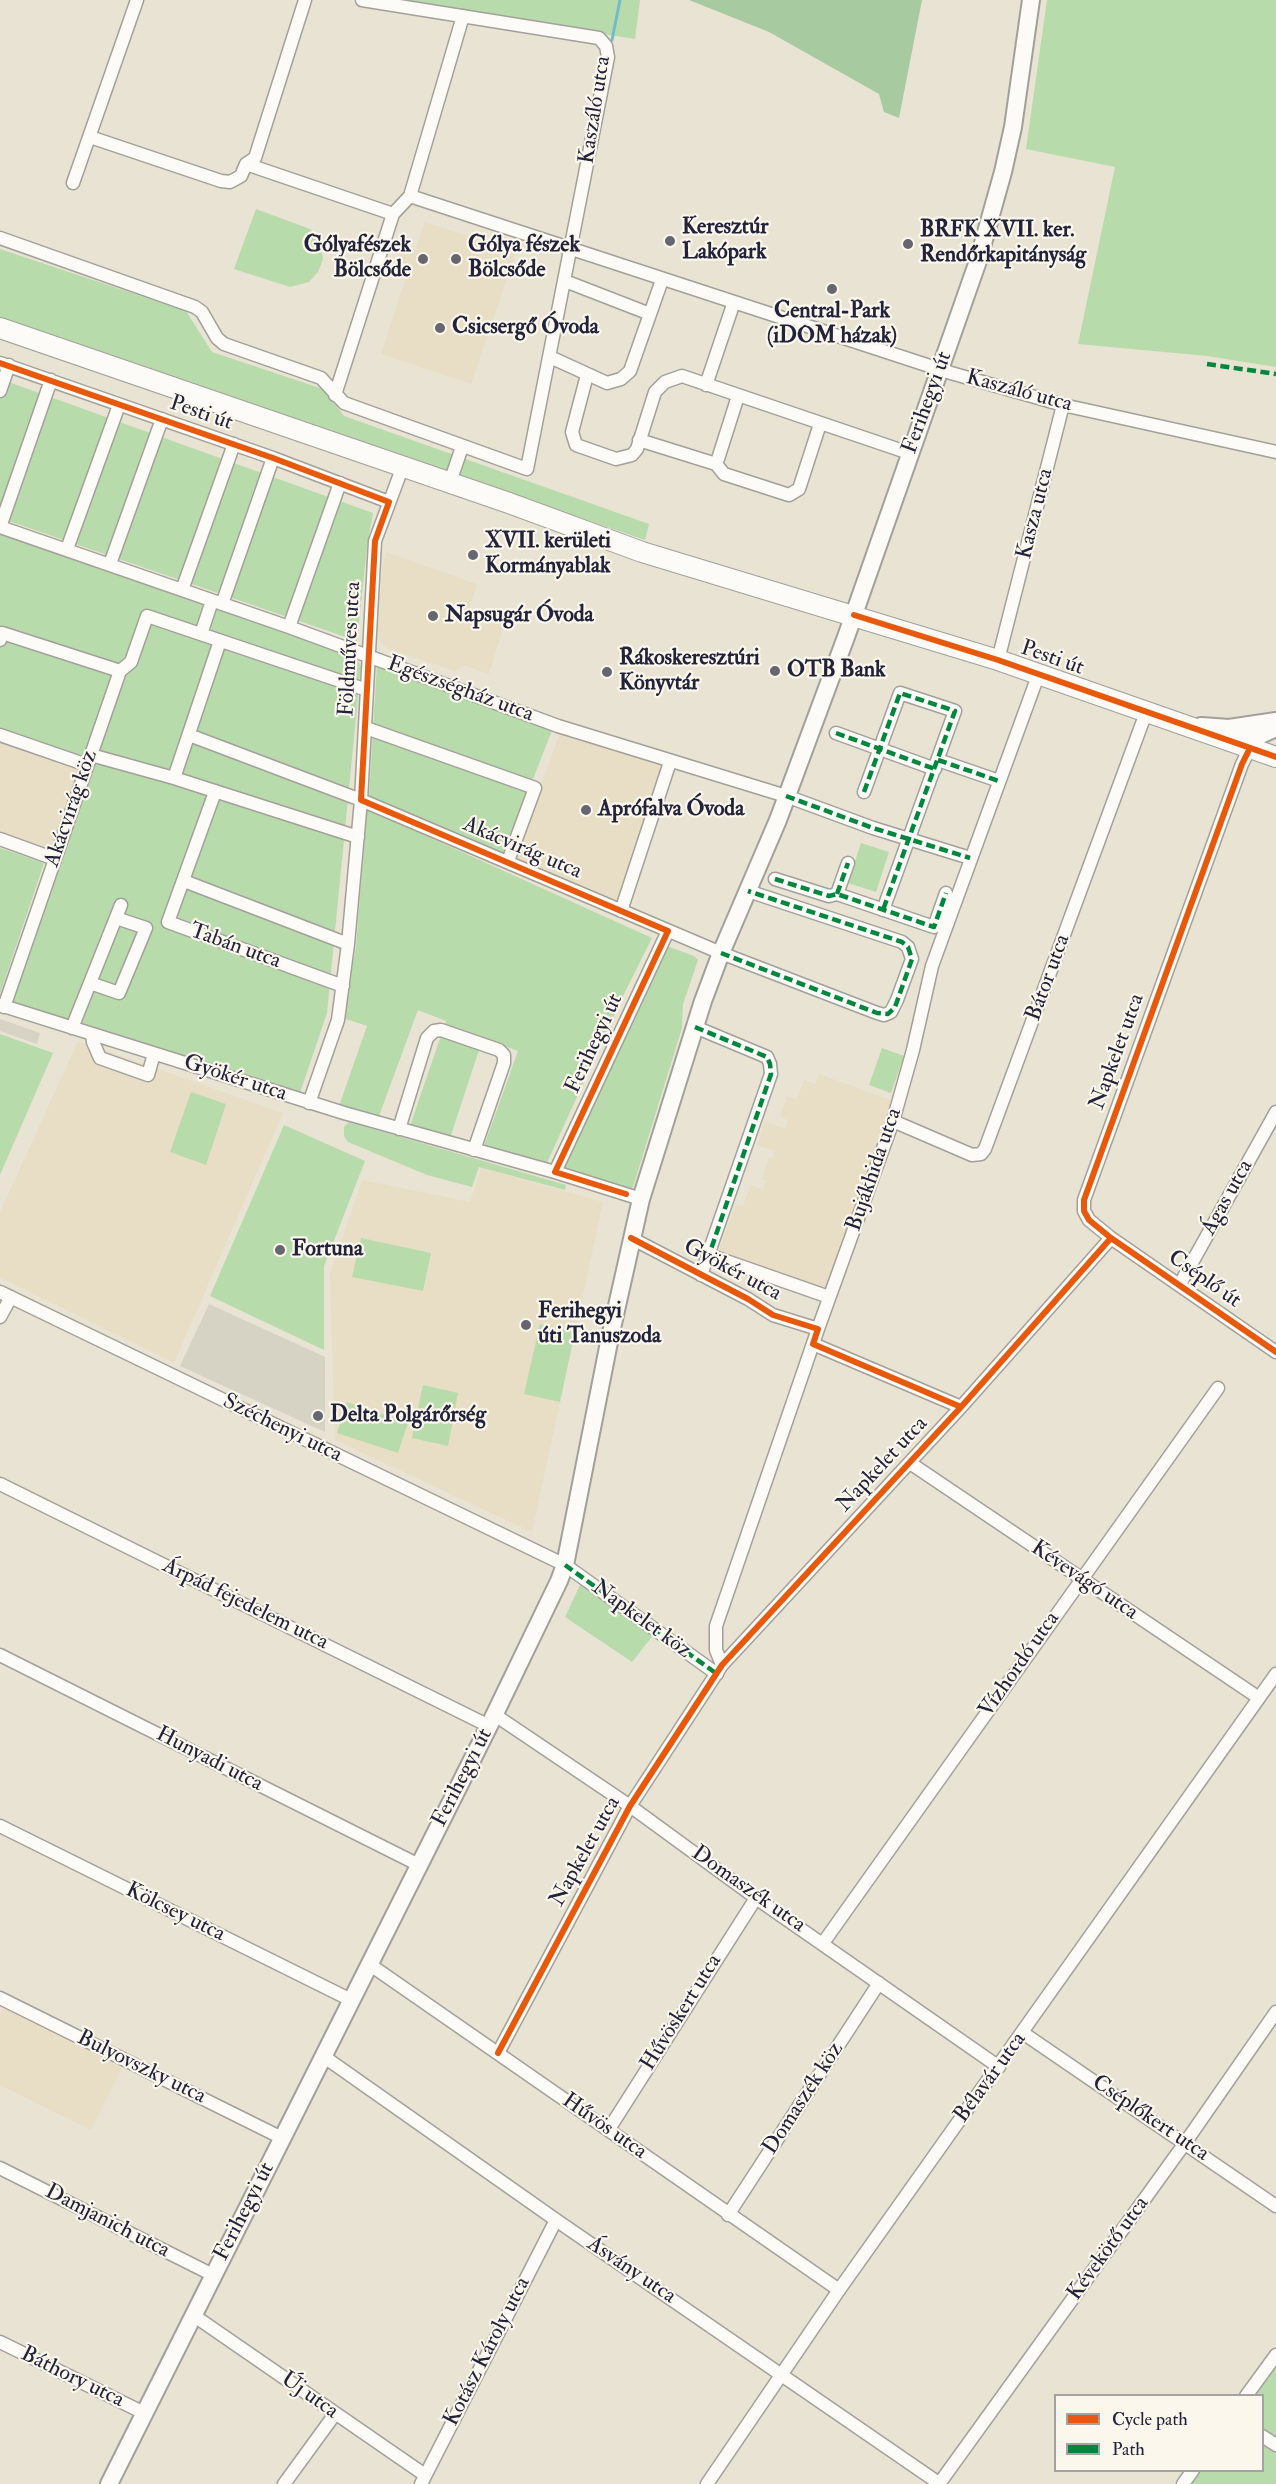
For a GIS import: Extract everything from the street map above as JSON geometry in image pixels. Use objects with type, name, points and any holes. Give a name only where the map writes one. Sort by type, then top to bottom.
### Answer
[{"type":"main road","name":"Ferihegyi út","points":[[109,2484],[545,1614],[565,1565],[631,1238],[641,1199],[720,952],[748,891],[786,796],[854,615],[978,261],[1013,127],[1031,0]]},
{"type":"main road","name":"Pesti út","points":[[0,328],[450,482],[653,555],[1039,673],[1145,718],[1188,724],[1265,744]]},
{"type":"main road","points":[[1188,724],[1229,728],[1265,744]]},
{"type":"street","points":[[73,183],[137,0]]},
{"type":"street","points":[[90,137],[220,182],[230,182],[241,176],[246,164],[255,158],[305,0]]},
{"type":"street","name":"Kaszáló utca","points":[[362,0],[599,38],[606,46],[608,57],[527,470],[462,447]]},
{"type":"street","points":[[335,395],[393,214],[410,196],[463,16]]},
{"type":"street","points":[[246,164],[393,214]]},
{"type":"street","name":"Kaszáló utca","points":[[410,196],[940,370],[1064,405],[1276,452]]},
{"type":"street","points":[[0,238],[195,307],[202,312],[217,338],[224,344],[321,378],[344,403],[358,410],[462,447],[450,482]]},
{"type":"street","points":[[550,357],[607,383],[621,379],[630,371],[662,280]]},
{"type":"street","points":[[565,281],[650,314]]},
{"type":"street","points":[[706,385],[734,302]]},
{"type":"street","points":[[0,391],[4,364]]},
{"type":"street","name":"Pesti út","points":[[4,364],[234,444],[389,502]]},
{"type":"street","points":[[586,375],[572,432],[576,445],[616,459],[632,455],[656,392],[665,382],[682,376],[909,453]]},
{"type":"street","points":[[0,527],[51,380]]},
{"type":"street","points":[[718,459],[738,396]]},
{"type":"street","points":[[67,549],[119,405]]},
{"type":"street","name":"Kasza utca","points":[[998,660],[1064,405]]},
{"type":"street","points":[[110,564],[162,419]]},
{"type":"street","points":[[639,440],[716,464],[724,474],[789,495],[799,489],[820,424]]},
{"type":"street","name":"Pesti út","points":[[182,590],[234,444]]},
{"type":"street","points":[[201,634],[217,603],[273,458]]},
{"type":"street","name":"Földműves utca","points":[[309,1103],[338,1020],[348,944],[366,728],[375,541],[403,466]]},
{"type":"street","points":[[289,627],[340,483]]},
{"type":"street","name":"Egészségház utca","points":[[0,527],[289,627],[558,726],[786,796]]},
{"type":"street","name":"Egészségház utca","points":[[147,616],[367,690]]},
{"type":"street","name":"Akácvirág köz","points":[[2,1006],[120,671],[131,662],[147,616]]},
{"type":"street","points":[[0,640],[2,633],[120,671]]},
{"type":"street","points":[[174,778],[220,641]]},
{"type":"street","name":"Bujákhida utca","points":[[719,1670],[716,1626],[829,1297],[893,1121],[914,1050],[932,966],[1039,673]]},
{"type":"street","points":[[864,792],[900,693],[955,711],[883,910]]},
{"type":"street","name":"Bátor utca","points":[[893,1121],[972,1155],[981,1154],[986,1149],[1145,718]]},
{"type":"street","name":"Földműves utca","points":[[366,728],[535,788],[508,861]]},
{"type":"street","points":[[836,733],[879,749],[999,781]]},
{"type":"street","points":[[0,735],[89,760],[174,778],[358,837]]},
{"type":"street","name":"Akácvirág utca","points":[[189,735],[361,800],[720,952]]},
{"type":"street","name":"Napkelet utca","points":[[498,2053],[630,1806],[719,1670],[961,1407],[1111,1238],[1089,1220],[1084,1211],[1084,1200],[1242,764],[1265,744]]},
{"type":"street","points":[[621,911],[670,762]]},
{"type":"street","name":"Tabán utca","points":[[215,792],[168,922],[343,986]]},
{"type":"street","points":[[786,796],[910,840],[970,858]]},
{"type":"street","points":[[0,839],[55,859]]},
{"type":"street","points":[[837,894],[848,863]]},
{"type":"street","points":[[775,879],[829,896],[837,894],[934,927],[946,893]]},
{"type":"street","name":"Tabán utca","points":[[184,881],[348,944]]},
{"type":"street","points":[[720,952],[877,1013],[888,1014],[895,1007],[912,959],[908,947],[902,942],[748,891]]},
{"type":"street","points":[[72,1028],[121,905]]},
{"type":"street","points":[[90,983],[119,993],[146,928],[116,918]]},
{"type":"street","name":"Ferihegyi út","points":[[555,1172],[668,931]]},
{"type":"street","name":"Gyökér utca","points":[[2,1006],[309,1103],[555,1172],[641,1199]]},
{"type":"street","points":[[695,1027],[767,1057],[771,1074],[701,1275]]},
{"type":"street","points":[[399,1129],[427,1038],[434,1030],[441,1030],[499,1050],[504,1055],[504,1063],[474,1150]]},
{"type":"street","points":[[92,1034],[100,1058],[148,1075],[154,1054]]},
{"type":"street","name":"Ágas utca","points":[[1180,1284],[1276,1112]]},
{"type":"street","name":"Gyökér utca","points":[[631,1238],[773,1315],[818,1329]]},
{"type":"street","name":"Cséplő út","points":[[1111,1238],[1276,1352]]},
{"type":"street","points":[[709,1255],[829,1297]]},
{"type":"street","points":[[0,1317],[5,1294]]},
{"type":"street","name":"Széchenyi utca","points":[[5,1294],[565,1565]]},
{"type":"street","points":[[813,1344],[961,1407]]},
{"type":"street","name":"Vízhordó utca","points":[[823,1943],[1218,1388]]},
{"type":"street","name":"Kévevágó utca","points":[[910,1463],[1259,1698]]},
{"type":"street","name":"Árpád fejedelem utca","points":[[0,1484],[492,1720]]},
{"type":"street","name":"Napkelet köz","points":[[565,1565],[719,1670]]},
{"type":"street","name":"Hunyadi utca","points":[[0,1655],[419,1865]]},
{"type":"street","name":"Bélavár utca","points":[[707,2484],[839,2290],[1276,1674]]},
{"type":"street","name":"Domaszék utca","points":[[492,1720],[630,1806],[756,1898],[999,2067]]},
{"type":"street","name":"Kölcsey utca","points":[[0,1826],[351,2000]]},
{"type":"street","name":"Hűvöskert utca","points":[[609,2129],[756,1898]]},
{"type":"street","name":"Hűvös utca","points":[[369,1964],[839,2290]]},
{"type":"street","name":"Domaszék köz","points":[[728,2215],[879,1983]]},
{"type":"street","name":"Bulyovszky utca","points":[[0,1998],[282,2138]]},
{"type":"street","name":"Kévekötő utca","points":[[940,2484],[1185,2144],[1276,2012]]},
{"type":"street","name":"Cséplőkert utca","points":[[1023,2033],[1276,2206]]},
{"type":"street","name":"Ásvány utca","points":[[322,2056],[940,2484]]},
{"type":"street","name":"Damjanich utca","points":[[0,2168],[213,2275]]},
{"type":"street","name":"Kotász Károly utca","points":[[423,2480],[556,2220]]},
{"type":"street","name":"Új utca","points":[[193,2315],[423,2480]]},
{"type":"street","name":"Báthory utca","points":[[0,2342],[144,2413]]},
{"type":"street","points":[[1247,2394],[1276,2355]]},
{"type":"street","points":[[284,2484],[334,2414]]},
{"type":"shaded area","name":"Csicsergő Óvoda","points":[[425,222],[516,252],[471,384],[381,354],[408,271],[395,266],[402,247],[415,251]]},
{"type":"shaded area","name":"Napsugár Óvoda","points":[[386,552],[477,584],[469,609],[505,622],[489,674],[465,666],[455,671],[389,649],[380,643],[378,630],[382,567]]},
{"type":"shaded area","points":[[560,732],[664,765],[618,903],[515,859]]},
{"type":"shaded area","points":[[0,741],[80,769],[51,851],[0,833]]},
{"type":"shaded area","points":[[0,1019],[40,1033],[37,1044],[0,1031]]},
{"type":"shaded area","points":[[78,1041],[283,1113],[174,1363],[0,1277],[0,1212]]},
{"type":"shaded area","points":[[819,1074],[893,1101],[826,1290],[718,1252],[736,1204],[743,1206],[750,1185],[763,1189],[766,1181],[761,1180],[769,1158],[772,1158],[775,1151],[757,1145],[765,1122],[785,1129],[788,1120],[780,1117],[787,1096],[797,1099],[804,1080],[815,1084]]},
{"type":"shaded area","points":[[481,1168],[603,1202],[532,1532],[335,1440],[330,1274],[362,1180],[470,1202]]},
{"type":"shaded area","points":[[209,1304],[325,1357],[325,1432],[180,1366]]},
{"type":"shaded area","points":[[3,2008],[122,2068],[91,2130],[0,2085],[0,2014]]},
{"type":"green space","points":[[387,0],[640,0],[635,39]]},
{"type":"green space","points":[[689,0],[922,0],[899,118],[884,112],[879,94],[769,32]]},
{"type":"green space","points":[[1047,0],[1276,0],[1276,367],[1207,356],[1078,344],[1115,167],[1026,149]]},
{"type":"green space","points":[[256,209],[310,229],[319,239],[323,259],[318,272],[309,282],[290,287],[234,269]]},
{"type":"green space","points":[[0,249],[186,311],[212,352],[323,389],[344,416],[649,524],[645,540],[0,318]]},
{"type":"green space","points":[[0,379],[373,513],[357,641],[0,518]]},
{"type":"green space","points":[[0,533],[356,658],[361,666],[327,1013],[300,1093],[13,1003],[95,765],[0,729]]},
{"type":"green space","points":[[377,663],[553,728],[504,853],[369,797]]},
{"type":"green space","points":[[367,809],[652,938],[621,1000],[546,1165],[484,1146],[518,1051],[483,1038],[450,1138],[410,1126],[446,1021],[418,1010],[379,1116],[339,1106],[367,1026],[343,1018],[356,947]]},
{"type":"green space","points":[[861,843],[889,852],[876,892],[848,883]]},
{"type":"green space","points":[[0,848],[44,863],[0,994]]},
{"type":"green space","points":[[667,946],[694,956],[698,960],[683,1004],[682,1028],[632,1190],[563,1170],[562,1166]]},
{"type":"green space","points":[[0,1034],[53,1053],[0,1175]]},
{"type":"green space","points":[[882,1048],[904,1056],[891,1093],[869,1085]]},
{"type":"green space","points":[[191,1092],[226,1104],[206,1165],[170,1152]]},
{"type":"green space","points":[[349,1122],[566,1185],[565,1190],[479,1167],[472,1187],[427,1175],[348,1142],[344,1136],[344,1127]]},
{"type":"green space","name":"Fortuna","points":[[284,1125],[365,1161],[324,1266],[324,1350],[210,1296]]},
{"type":"green space","points":[[361,1238],[431,1253],[423,1291],[352,1277]]},
{"type":"green space","points":[[540,1324],[575,1332],[560,1402],[524,1394]]},
{"type":"green space","points":[[423,1385],[458,1393],[448,1446],[412,1438]]},
{"type":"green space","points":[[347,1402],[408,1423],[398,1453],[337,1433]]},
{"type":"green space","points":[[581,1583],[655,1633],[632,1662],[565,1617]]},
{"type":"green space","points":[[1276,2355],[1276,2484],[1183,2484],[1192,2472],[1264,2472],[1264,2394],[1247,2394]]},
{"type":"waterway","points":[[612,40],[620,0]]},
{"type":"marked path","points":[[1207,364],[1276,374]]},
{"type":"marked path","points":[[864,792],[900,693],[955,711],[883,910]]},
{"type":"marked path","points":[[836,733],[935,769]]},
{"type":"marked path","points":[[938,760],[999,781]]},
{"type":"marked path","points":[[786,796],[873,828],[970,858]]},
{"type":"marked path","points":[[837,894],[848,863]]},
{"type":"marked path","points":[[775,879],[829,896],[837,894],[934,927],[946,893]]},
{"type":"marked path","points":[[721,953],[877,1013],[888,1014],[895,1007],[912,959],[908,947],[902,942],[748,891]]},
{"type":"marked path","points":[[695,1027],[767,1057],[771,1074],[709,1255]]},
{"type":"marked path","points":[[565,1565],[717,1674]]},
{"type":"cycle path","points":[[0,363],[273,458],[389,502],[375,541],[361,800],[668,931],[555,1172],[626,1194]]},
{"type":"cycle path","points":[[854,615],[998,660],[1276,757]]},
{"type":"cycle path","points":[[1248,752],[1084,1200],[1084,1211],[1089,1220],[1111,1238],[1276,1352]]},
{"type":"cycle path","points":[[631,1238],[748,1299],[773,1315],[818,1329],[813,1344],[961,1407]]},
{"type":"cycle path","points":[[498,2053],[630,1806],[722,1665],[961,1407],[1111,1238]]},
{"type":"place","name":"Keresztúr Lakópark","points":[[670,241]]},
{"type":"place","name":"BRFK XVII. ker. Rendőrkapitányság","points":[[908,244]]},
{"type":"place","name":"Gólyafészek Bölcsőde","points":[[423,259]]},
{"type":"place","name":"Gólya fészek Bölcsőde","points":[[456,259]]},
{"type":"place","name":"Central-Park (iDOM házak)","points":[[832,289]]},
{"type":"place","name":"Csicsergő Óvoda","points":[[440,328]]},
{"type":"place","name":"XVII. kerületi Kormányablak","points":[[473,555]]},
{"type":"place","name":"Napsugár Óvoda","points":[[433,616]]},
{"type":"place","name":"OTB Bank","points":[[775,671]]},
{"type":"place","name":"Rákoskeresztúri Könyvtár","points":[[607,672]]},
{"type":"place","name":"Aprófalva Óvoda","points":[[586,810]]},
{"type":"place","name":"Fortuna","points":[[280,1250]]},
{"type":"place","name":"Ferihegyi úti Tanuszoda","points":[[526,1325]]},
{"type":"place","name":"Delta Polgárőrség","points":[[318,1416]]}]
